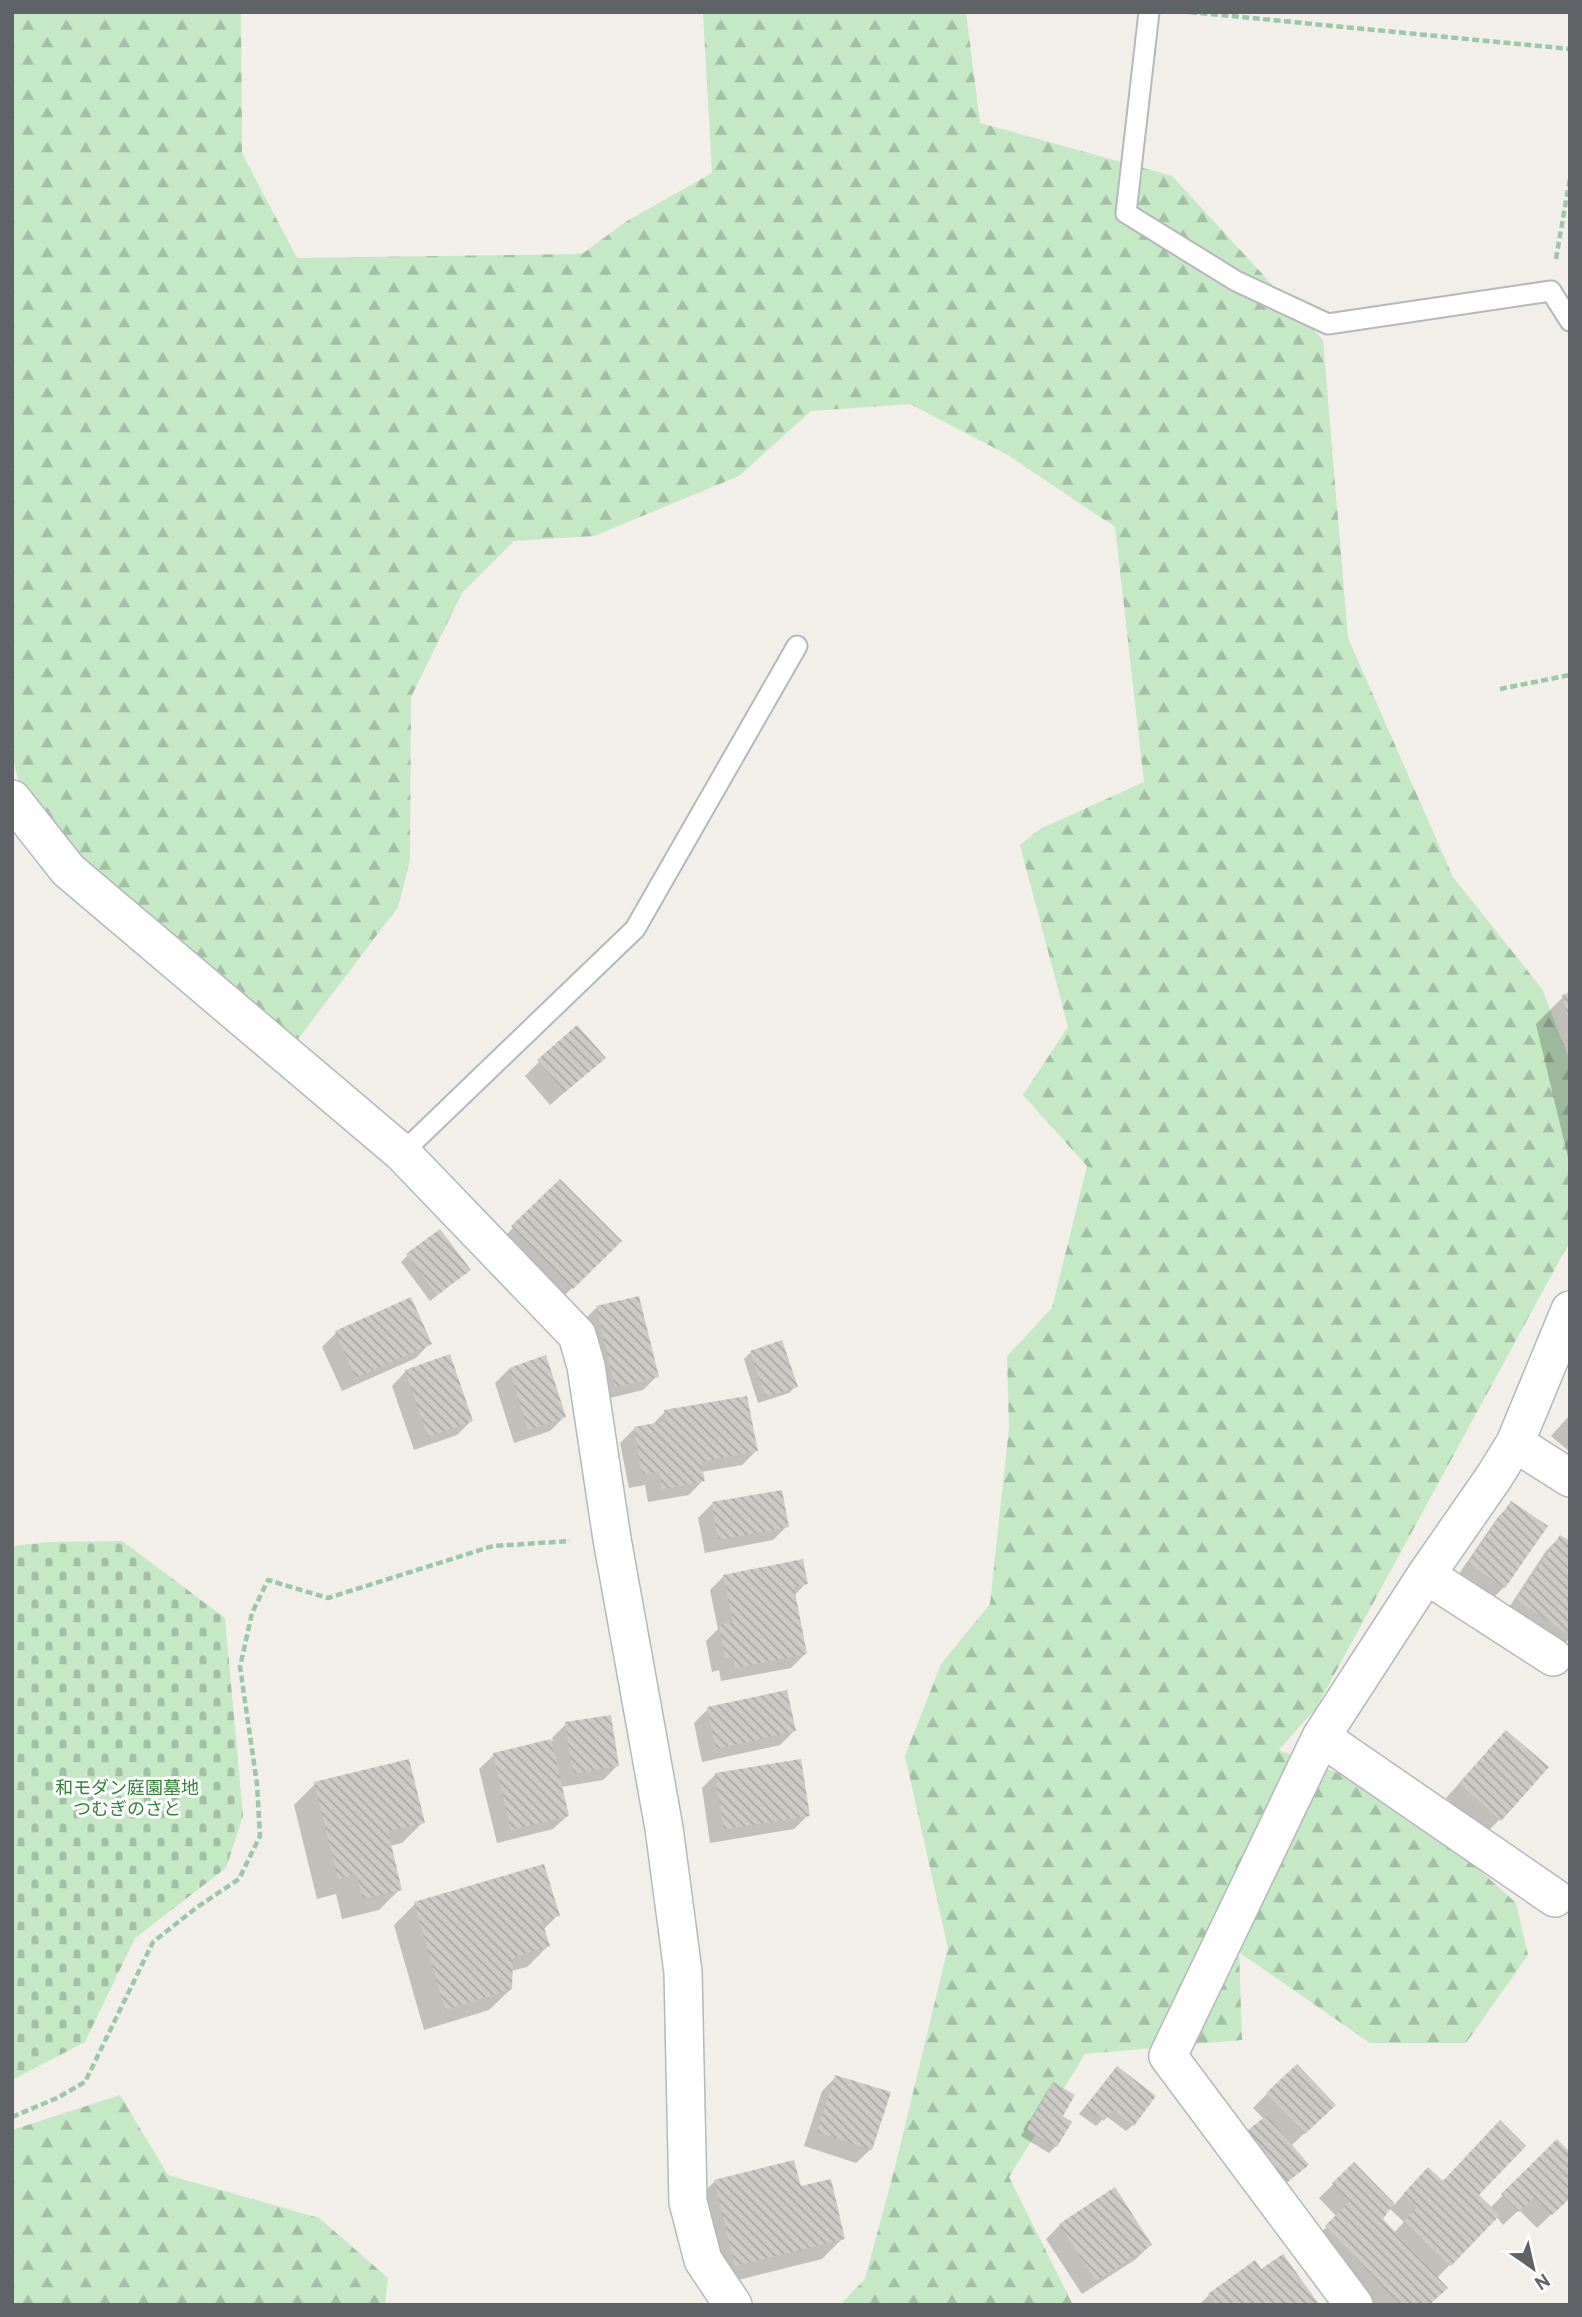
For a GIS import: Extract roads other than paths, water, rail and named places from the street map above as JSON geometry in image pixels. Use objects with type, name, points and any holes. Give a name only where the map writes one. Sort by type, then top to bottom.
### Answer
[{"type":"street","points":[[12,799],[68,870],[402,1153],[577,1335],[586,1366],[612,1539],[664,1828],[683,1972],[688,2202],[703,2260],[733,2305]]},
{"type":"street","points":[[1354,2305],[1168,2056],[1321,1737],[1515,1443],[1570,1310]]},
{"type":"street","points":[[1515,1443],[1570,1478]]},
{"type":"street","points":[[1426,1575],[1553,1657]]},
{"type":"street","points":[[1321,1737],[1555,1898]]},
{"type":"lane","points":[[1149,12],[1126,213],[1236,281],[1328,324],[1551,291],[1570,321]]},
{"type":"lane","points":[[402,1153],[635,929],[797,646]]},
{"type":"park label","name":"和モダン庭園墓地 つむぎのさと","points":[[127,1799]]}]
